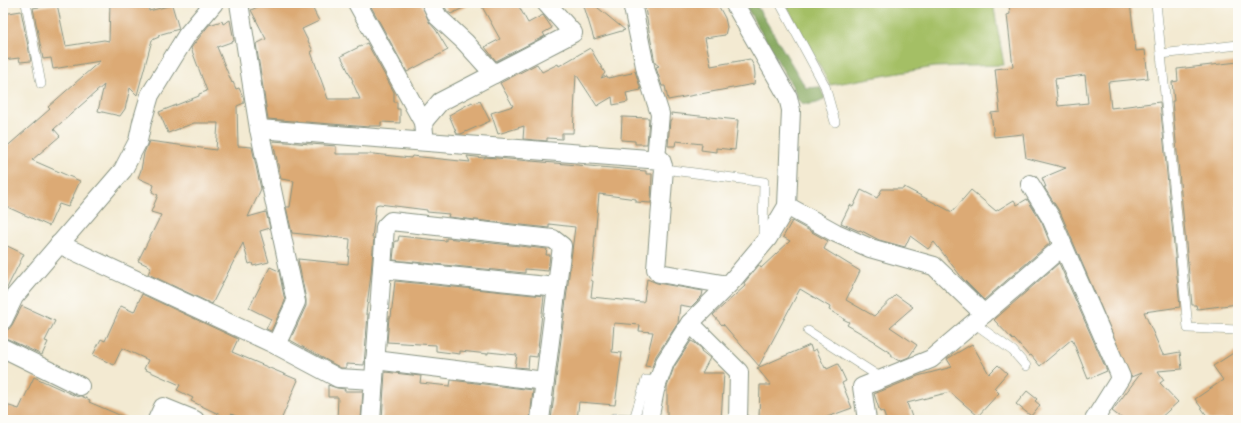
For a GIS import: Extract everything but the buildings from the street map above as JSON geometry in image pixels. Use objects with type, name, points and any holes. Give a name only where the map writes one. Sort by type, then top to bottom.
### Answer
[{"type":"street","points":[[3,320],[14,297],[123,170],[138,141],[150,95],[187,35],[214,3]]},
{"type":"street","points":[[239,3],[259,129],[296,302],[276,345]]},
{"type":"street","points":[[357,3],[423,122],[425,141]]},
{"type":"street","points":[[431,3],[438,17],[465,42],[494,74]]},
{"type":"street","points":[[423,122],[440,102],[573,33],[546,3]]},
{"type":"street","points":[[632,3],[646,71],[660,114],[660,164],[656,269],[659,273],[728,285]]},
{"type":"street","points":[[649,420],[658,381],[665,362],[690,323],[728,285],[768,238],[787,206],[791,110],[788,97],[734,3]]},
{"type":"street","points":[[259,129],[425,141],[660,164]]},
{"type":"street","points":[[1030,184],[1051,218],[1121,377],[1096,419]]},
{"type":"street","points":[[787,206],[836,233],[870,248],[934,266],[979,319]]},
{"type":"street","points":[[371,420],[385,227],[391,222],[553,239],[562,246],[540,420]]},
{"type":"street","points":[[59,244],[276,345],[338,378],[374,380]]},
{"type":"street","points":[[867,420],[862,387],[931,359],[1063,246]]},
{"type":"street","points":[[382,269],[557,287]]},
{"type":"street","points":[[690,323],[739,372],[738,420]]},
{"type":"street","points":[[3,348],[80,386]]},
{"type":"street","points":[[375,360],[545,381]]},
{"type":"street","points":[[157,420],[163,406],[195,420]]},
{"type":"lane","points":[[26,3],[41,84]]},
{"type":"lane","points":[[780,3],[825,86],[835,122]]},
{"type":"lane","points":[[1156,3],[1188,328],[1238,330]]},
{"type":"lane","points":[[1161,54],[1238,45]]},
{"type":"lane","points":[[660,164],[764,182],[764,232],[768,238]]},
{"type":"lane","points":[[979,319],[1013,351],[1026,366]]},
{"type":"lane","points":[[808,331],[883,379]]},
{"type":"lane","points":[[614,418],[634,419],[646,380],[658,381]]},
{"type":"green space","points":[[744,3],[755,3],[806,88],[820,87],[825,98],[823,100],[816,103],[805,104],[798,100],[794,89]]},
{"type":"green space","points":[[785,3],[993,3],[1004,65],[934,67],[830,85]]}]
